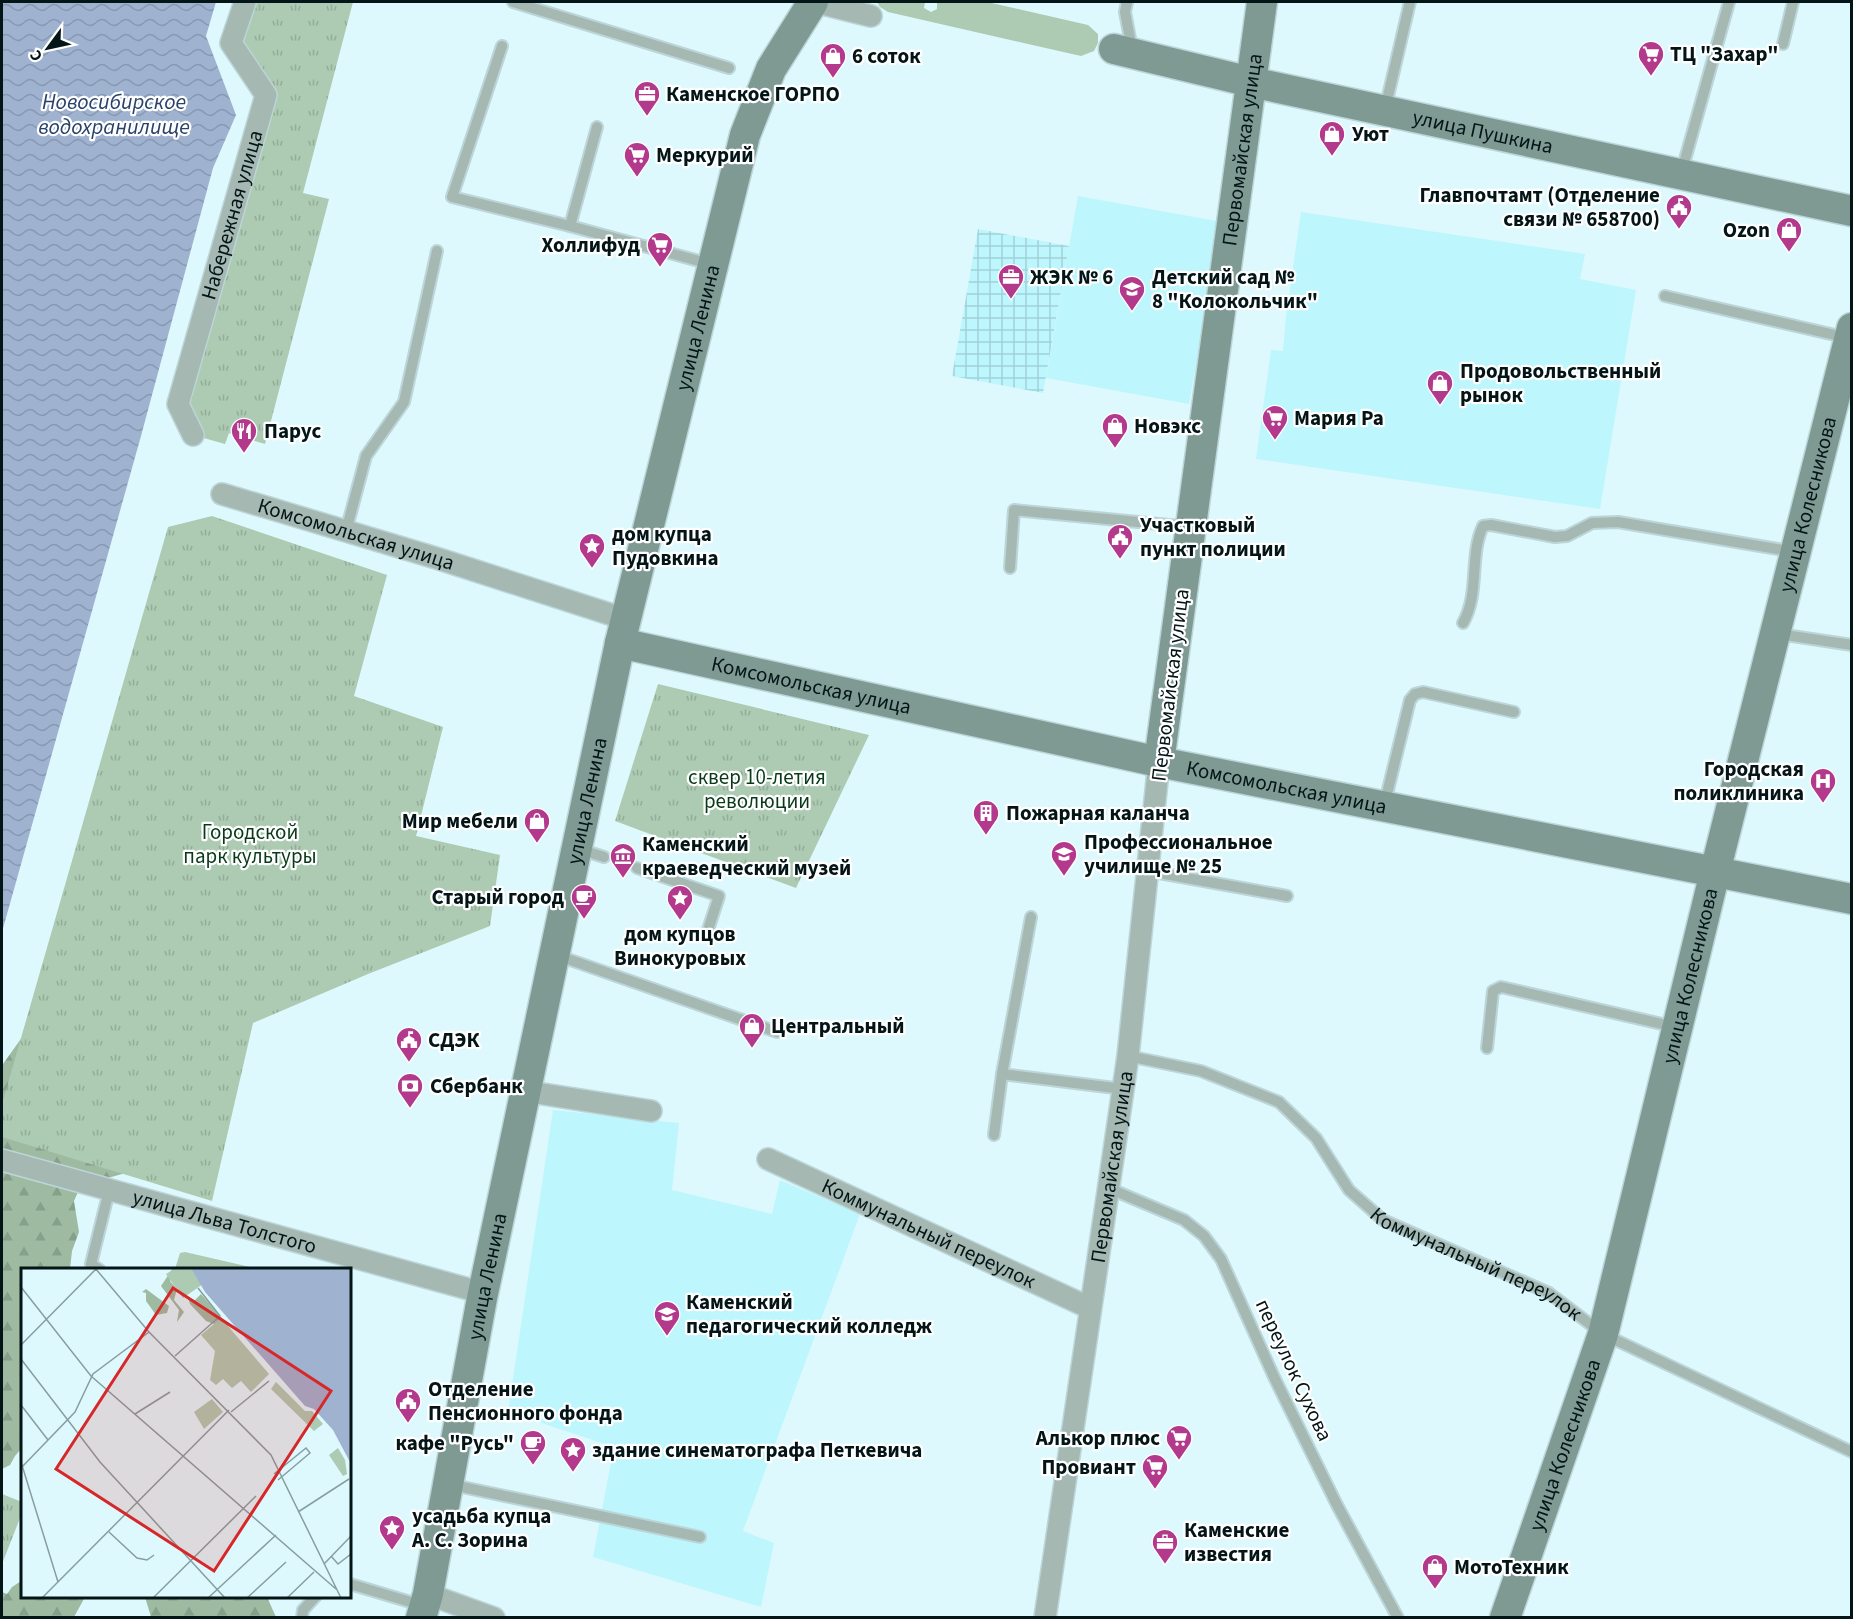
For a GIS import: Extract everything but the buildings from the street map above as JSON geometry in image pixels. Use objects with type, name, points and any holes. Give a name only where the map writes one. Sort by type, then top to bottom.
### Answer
[{"type":"street","name":"Набережная улица","points":[[193,435],[178,404],[266,95],[231,43],[245,2]]},
{"type":"street","points":[[814,2],[871,16]]},
{"type":"street","name":"улица Ленина","points":[[424,1606],[483,1293],[553,954],[590,852],[623,631],[745,135],[771,69],[814,2]]},
{"type":"street","name":"Первомайская улица","points":[[1045,1617],[1128,1056],[1159,762],[1262,2]]},
{"type":"street","name":"улица Пушкина","points":[[1123,51],[1251,82],[1851,211]]},
{"type":"street","name":"улица Колесникова","points":[[1505,1617],[1603,1334],[1850,333]]},
{"type":"street","name":"Комсомольская улица","points":[[222,494],[436,558],[623,631],[1159,762],[1851,899]]},
{"type":"street","points":[[525,1090],[651,1111]]},
{"type":"street","name":"Коммунальный переулок","points":[[768,1159],[1090,1308]]},
{"type":"street","name":"улица Льва Толстого","points":[[2,1160],[483,1293]]},
{"type":"street","points":[[424,1606],[494,1617]]},
{"type":"lane","points":[[513,2],[729,68]]},
{"type":"lane","points":[[1123,51],[1127,2]]},
{"type":"lane","points":[[1385,111],[1410,2]]},
{"type":"lane","points":[[1681,174],[1729,2]]},
{"type":"lane","points":[[1783,44],[1793,2]]},
{"type":"lane","points":[[502,46],[452,197],[713,265]]},
{"type":"lane","points":[[570,226],[597,127]]},
{"type":"lane","points":[[345,531],[366,456],[404,402],[437,251]]},
{"type":"lane","points":[[1665,296],[1850,333]]},
{"type":"lane","points":[[1010,568],[1014,510],[1191,527]]},
{"type":"lane","points":[[1463,623],[1472,597],[1478,537],[1483,526],[1491,525],[1555,537],[1567,536],[1592,524],[1618,522],[1795,552]]},
{"type":"lane","points":[[1775,633],[1851,645]]},
{"type":"lane","points":[[1384,807],[1410,700],[1415,694],[1423,692],[1514,712]]},
{"type":"lane","points":[[637,868],[719,896],[707,933]]},
{"type":"lane","points":[[1148,871],[1287,896]]},
{"type":"lane","points":[[994,1135],[1002,1074],[1031,916]]},
{"type":"lane","points":[[553,954],[777,1032]]},
{"type":"lane","points":[[1487,1048],[1492,991],[1500,987],[1678,1027]]},
{"type":"lane","name":"Коммунальный переулок","points":[[1128,1056],[1201,1071],[1279,1102],[1316,1138],[1349,1190],[1383,1220],[1549,1293],[1603,1334],[1851,1452]]},
{"type":"lane","points":[[1002,1074],[1123,1089]]},
{"type":"lane","name":"переулок Сухова","points":[[1108,1188],[1184,1220],[1204,1236],[1221,1259],[1284,1398],[1337,1505],[1398,1617]]},
{"type":"lane","points":[[98,1268],[91,1264],[109,1191]]},
{"type":"lane","points":[[448,1484],[700,1537]]},
{"type":"lane","points":[[351,1584],[424,1606]]},
{"type":"lane","points":[[302,1617],[303,1610],[314,1598]]},
{"type":"shaded area","name":"Детский сад № 8 \"Колокольчик\"","points":[[1078,196],[1222,222],[1189,404],[1046,378]]},
{"type":"shaded area","name":"Продовольственный рынок","points":[[1301,212],[1585,254],[1580,279],[1636,290],[1600,509],[1256,459],[1271,350],[1283,351]]},
{"type":"shaded area","points":[[978,229],[1069,246],[1043,393],[952,376]]},
{"type":"shaded area","name":"Каменский педагогический колледж","points":[[553,1110],[679,1123],[672,1190],[772,1214],[780,1180],[860,1214],[743,1531],[774,1543],[761,1607],[593,1557],[614,1447],[508,1412]]},
{"type":"green space","points":[[245,2],[353,2],[303,193],[329,199],[265,444],[229,433],[225,444],[193,435],[178,404],[266,95],[231,43]]},
{"type":"green space","points":[[877,2],[925,2],[924,8],[931,12],[937,9],[937,2],[987,2],[1088,25],[1098,34],[1098,43],[1094,51],[1081,56],[888,12]]},
{"type":"green space","name":"Городской парк культуры","points":[[212,516],[387,575],[354,696],[443,727],[416,836],[500,855],[490,926],[253,1023],[212,1201],[2,1137],[2,1104],[168,527]]},
{"type":"green space","name":"сквер 10-летия революции","points":[[658,684],[869,735],[796,888],[615,821]]},
{"type":"green space","points":[[35,1019],[129,1172],[108,1178],[78,1192],[74,1201],[79,1232],[72,1251],[70,1268],[21,1268],[21,1449],[10,1465],[2,1469],[2,1070],[3,1064]]},
{"type":"green space","points":[[185,1252],[252,1268],[175,1268],[180,1253]]},
{"type":"green space","points":[[2,1494],[21,1502],[21,1516],[2,1564]]},
{"type":"green space","points":[[21,1581],[21,1598],[84,1598],[74,1617],[2,1617],[2,1592],[7,1594]]},
{"type":"green space","points":[[145,1598],[267,1598],[276,1617],[151,1617]]},
{"type":"water","name":"Новосибирское водохранилище","points":[[2,2],[216,2],[206,36],[236,115],[213,168],[141,436],[2,932]]},
{"type":"place","name":"ТЦ \"Захар\"","points":[[1651,77]]},
{"type":"place","name":"6 соток","points":[[833,79]]},
{"type":"place","name":"Каменское ГОРПО","points":[[647,117]]},
{"type":"place","name":"Уют","points":[[1332,157]]},
{"type":"place","name":"Меркурий","points":[[637,178]]},
{"type":"place","name":"Главпочтамт (Отделение связи № 658700)","points":[[1679,230]]},
{"type":"place","name":"Ozon","points":[[1789,253]]},
{"type":"place","name":"Холлифуд","points":[[660,268]]},
{"type":"place","name":"ЖЭК № 6","points":[[1011,300]]},
{"type":"place","name":"Детский сад № 8 \"Колокольчик\"","points":[[1132,312]]},
{"type":"place","name":"Продовольственный рынок","points":[[1440,406]]},
{"type":"place","name":"Мария Ра","points":[[1275,441]]},
{"type":"place","name":"Новэкс","points":[[1115,449]]},
{"type":"place","name":"Парус","points":[[244,454]]},
{"type":"place","name":"Участковый пункт полиции","points":[[1120,560]]},
{"type":"place","name":"дом купца Пудовкина","points":[[592,569]]},
{"type":"place","name":"Городская поликлиника","points":[[1823,804]]},
{"type":"place","name":"Пожарная каланча","points":[[986,836]]},
{"type":"place","name":"Мир мебели","points":[[537,844]]},
{"type":"place","name":"Профессиональное училище № 25","points":[[1064,877]]},
{"type":"place","name":"Каменский краеведческий музей","points":[[623,879]]},
{"type":"place","name":"Старый город","points":[[584,920]]},
{"type":"place","name":"дом купцов Винокуровых","points":[[680,921]]},
{"type":"place","name":"Центральный","points":[[752,1049]]},
{"type":"place","name":"СДЭК","points":[[409,1063]]},
{"type":"place","name":"Сбербанк","points":[[410,1109]]},
{"type":"place","name":"Каменский педагогический колледж","points":[[667,1337]]},
{"type":"place","name":"Отделение Пенсионного фонда","points":[[408,1424]]},
{"type":"place","name":"Алькор плюс","points":[[1179,1461]]},
{"type":"place","name":"кафе \"Русь\"","points":[[533,1466]]},
{"type":"place","name":"здание синематографа Петкевича","points":[[573,1473]]},
{"type":"place","name":"Провиант","points":[[1155,1490]]},
{"type":"place","name":"усадьба купца А. С. Зорина","points":[[392,1551]]},
{"type":"place","name":"Каменские известия","points":[[1165,1565]]},
{"type":"place","name":"МотоТехник","points":[[1435,1590]]}]
